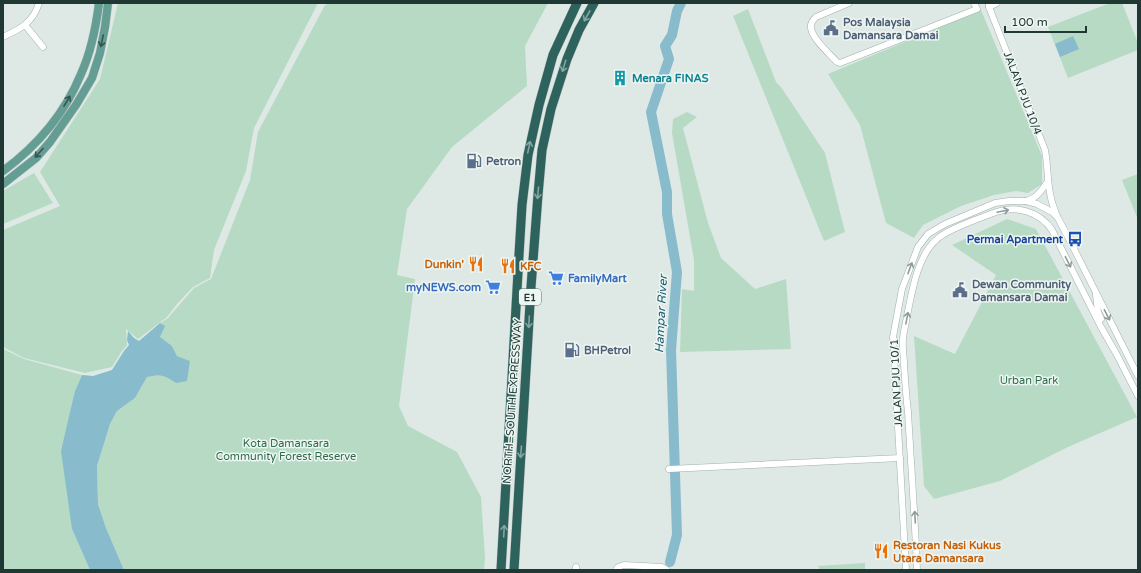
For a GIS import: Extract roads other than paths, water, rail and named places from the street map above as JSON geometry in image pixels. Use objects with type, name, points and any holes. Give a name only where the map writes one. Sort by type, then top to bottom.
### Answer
[{"type":"highway","name":"NORTH–SOUTH EXPRESSWAY","points":[[502,570],[521,226],[528,155],[539,105],[553,55],[577,3]]},
{"type":"highway","name":"NORTH–SOUTH EXPRESSWAY","points":[[514,570],[531,287],[542,150],[551,109],[567,59],[579,30],[594,3]]},
{"type":"main road","points":[[3,171],[27,152],[42,136],[69,98],[81,74],[89,50],[96,24],[99,3]]},
{"type":"main road","points":[[3,184],[36,158],[50,142],[76,105],[92,78],[100,53],[108,3]]},
{"type":"street","points":[[3,37],[22,28],[33,16],[39,3]]},
{"type":"street","points":[[849,3],[816,17],[812,21],[810,27],[812,34],[837,62],[840,63],[977,9],[974,3]]},
{"type":"street","points":[[983,3],[989,5],[997,3]]},
{"type":"street","name":"JALAN PJU 10/4","points":[[989,5],[1045,150],[1051,198],[1058,218]]},
{"type":"street","points":[[25,25],[43,48]]},
{"type":"street","points":[[1026,201],[1036,196],[1048,181]]},
{"type":"street","name":"JALAN PJU 10/1","points":[[906,570],[893,337],[902,289],[918,247],[928,234],[936,228],[995,203],[1026,201],[1052,212],[1058,218],[1138,376]]},
{"type":"street","points":[[965,224],[995,203]]},
{"type":"street","name":"JALAN PJU 10/1","points":[[917,570],[915,516],[903,340],[911,297],[919,268],[926,253],[935,241],[947,232],[965,224],[1009,209],[1023,210],[1034,213],[1048,223],[1138,396]]},
{"type":"street","points":[[1097,294],[1096,299],[1098,312],[1117,355]]},
{"type":"street","points":[[896,388],[908,415]]},
{"type":"street","points":[[669,469],[900,458]]},
{"type":"street","points":[[616,570],[618,567],[624,565],[662,567],[667,570]]},
{"type":"water","points":[[1073,36],[1079,49],[1060,57],[1055,44]]},
{"type":"water","points":[[160,323],[165,326],[160,337],[172,346],[177,356],[190,361],[187,381],[176,383],[162,376],[147,377],[135,398],[117,411],[110,424],[97,466],[98,504],[106,528],[124,570],[90,570],[72,529],[61,451],[75,391],[82,375],[93,376],[112,370],[129,345],[127,340],[128,331],[139,341]]},
{"type":"waterway","name":"Hampar River","points":[[670,562],[677,535],[671,350],[677,272],[667,214],[667,192],[651,112],[669,59],[665,46],[672,35],[677,11],[681,3]]},
{"type":"place","name":"Pos Malaysia Damansara Damai","points":[[831,28]]},
{"type":"place","name":"Menara FINAS","points":[[620,78]]},
{"type":"place","name":"Petron","points":[[474,161]]},
{"type":"place","name":"Permai Apartment","points":[[1075,239]]},
{"type":"place","name":"Dunkin'","points":[[476,264]]},
{"type":"place","name":"KFC","points":[[508,266]]},
{"type":"place","name":"FamilyMart","points":[[556,278]]},
{"type":"place","name":"myNEWS.com","points":[[493,287]]},
{"type":"place","name":"Dewan Community Damansara Damai","points":[[960,290]]},
{"type":"place","name":"BHPetrol","points":[[572,350]]},
{"type":"place","name":"Restoran Nasi Kukus Utara Damansara","points":[[881,551]]},
{"type":"park label","name":"Urban Park","points":[[1029,380]]},
{"type":"park label","name":"Kota Damansara Community Forest Reserve","points":[[286,449]]}]
